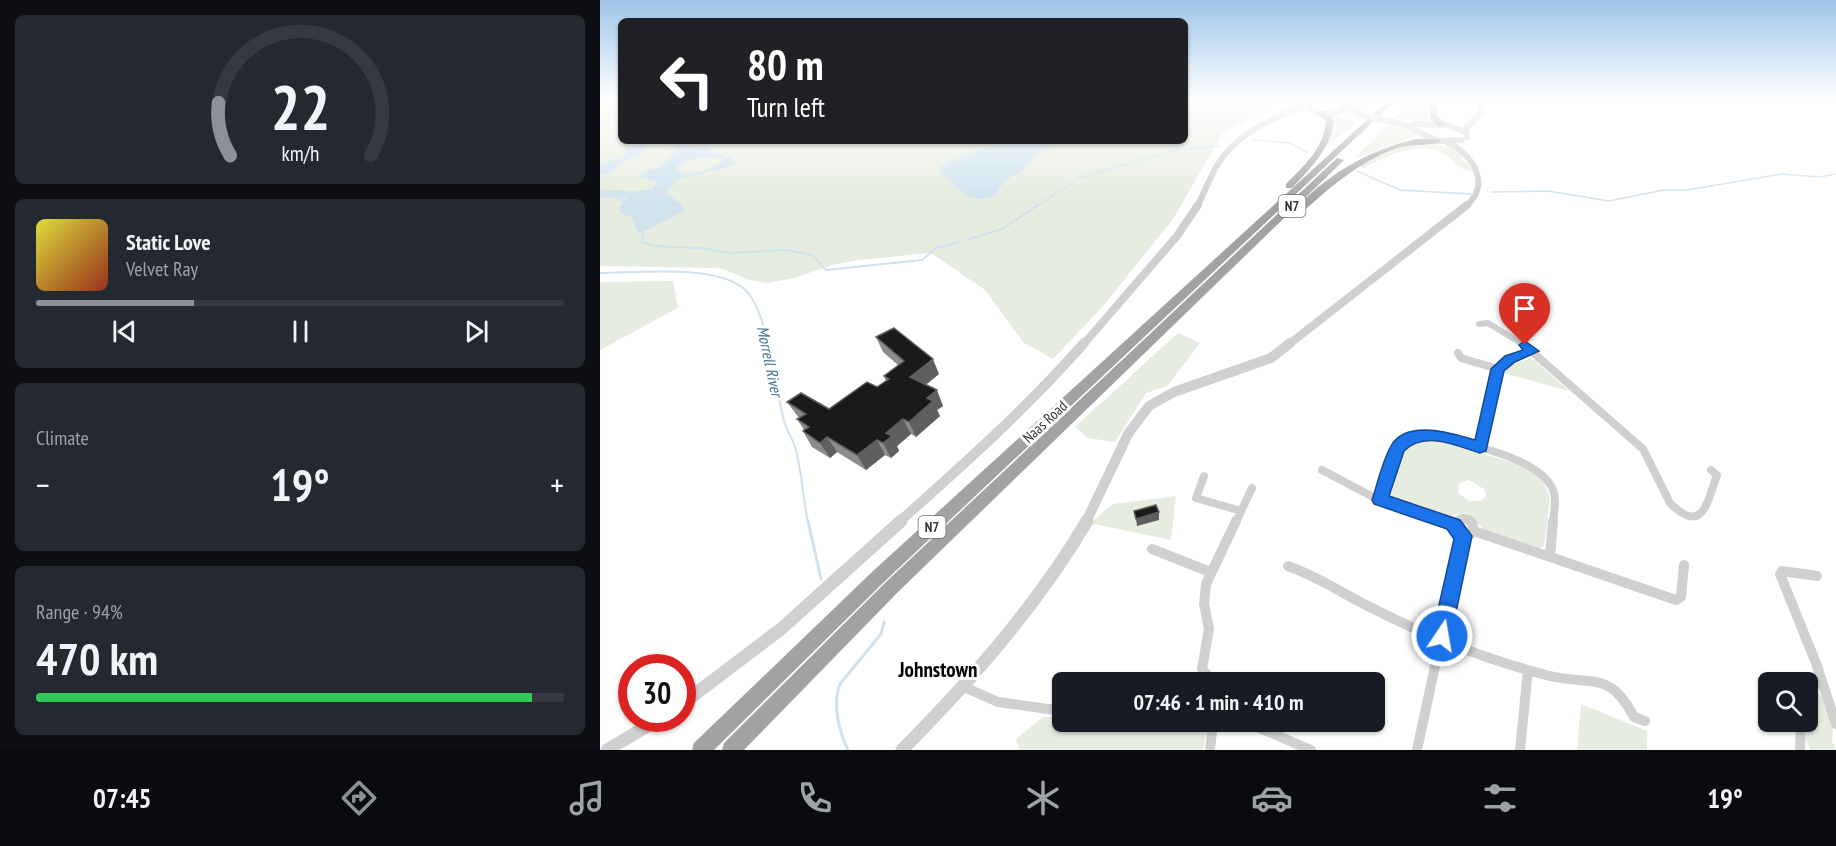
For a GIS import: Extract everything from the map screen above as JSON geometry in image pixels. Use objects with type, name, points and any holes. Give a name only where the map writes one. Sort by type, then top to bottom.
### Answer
[{"type":"highway","name":"N7","points":[[1174,310],[1314,157],[1326,134]]},
{"type":"highway","name":"Naas Road","points":[[731,750],[892,587],[1174,310],[1358,134]]},
{"type":"highway","name":"Naas Road","points":[[701,750],[878,577],[1367,134]]},
{"type":"highway","name":"N7","points":[[1174,310],[1345,172],[1374,155],[1404,143],[1443,141]]},
{"type":"street","points":[[696,693],[789,622],[990,440],[1057,374],[1177,236],[1196,209],[1218,163],[1246,134]]},
{"type":"street","points":[[902,750],[964,687],[1012,631],[1058,568],[1103,491],[1124,443],[1141,412],[1169,394],[1240,372],[1271,358],[1462,210],[1475,197],[1480,185],[1477,169],[1462,145],[1426,134]]},
{"type":"street","points":[[1462,145],[1466,134]]},
{"type":"street","points":[[1479,324],[1488,323],[1532,351],[1643,448],[1670,503],[1677,510],[1687,516],[1696,517],[1704,512],[1717,475],[1711,470]]},
{"type":"street","points":[[1480,447],[1498,369],[1510,359],[1532,351]]},
{"type":"street","points":[[1458,353],[1461,358],[1498,369]]},
{"type":"street","points":[[1380,500],[1398,448],[1404,441],[1425,435],[1438,435],[1480,447],[1527,464],[1536,470],[1553,489],[1550,556]]},
{"type":"street","points":[[1322,470],[1380,500],[1454,525]]},
{"type":"street","points":[[1204,476],[1196,498],[1241,511]]},
{"type":"street","points":[[1205,672],[1202,669],[1209,629],[1204,594],[1210,572],[1252,488]]},
{"type":"street","points":[[1465,520],[1473,525],[1474,531],[1472,535],[1463,536],[1456,531],[1454,525],[1457,521],[1465,520]]},
{"type":"street","points":[[1474,531],[1676,600],[1681,597],[1684,565]]},
{"type":"street","points":[[1417,750],[1463,536]]},
{"type":"street","points":[[1152,549],[1210,572]]},
{"type":"street","points":[[1288,566],[1326,582],[1371,608],[1528,670],[1550,677],[1592,679],[1611,685],[1631,707],[1634,717],[1646,721]]},
{"type":"street","points":[[1817,576],[1782,571],[1779,574],[1836,724]]},
{"type":"street","points":[[1520,750],[1528,670]]},
{"type":"street","points":[[1818,683],[1822,684]]},
{"type":"street","points":[[964,687],[998,702],[1052,710]]},
{"type":"street","points":[[1210,750],[1212,732]]},
{"type":"street","points":[[1269,732],[1311,750]]},
{"type":"street","points":[[1800,750],[1801,732]]},
{"type":"street","points":[[607,750],[640,733]]},
{"type":"street","points":[[622,750],[640,733]]},
{"type":"shaded area","points":[[600,134],[618,134],[618,144],[1188,144],[1188,134],[1222,134],[1173,219],[1103,306],[1053,359],[1024,343],[985,290],[931,253],[858,260],[768,283],[748,280],[716,268],[600,266]]},
{"type":"shaded area","points":[[1329,134],[1342,134],[1324,148]]},
{"type":"shaded area","points":[[1379,134],[1414,134],[1417,136],[1354,159]]},
{"type":"shaded area","points":[[1417,141],[1454,148],[1473,171],[1460,167],[1441,152],[1423,148],[1391,155],[1364,168],[1358,166],[1391,150]]},
{"type":"shaded area","points":[[673,281],[678,308],[600,350],[600,282]]},
{"type":"shaded area","points":[[1178,333],[1200,343],[1167,386],[1146,393],[1115,442],[1088,438],[1075,427]]},
{"type":"shaded area","points":[[1531,358],[1569,391],[1504,373],[1511,365]]},
{"type":"shaded area","points":[[1431,438],[1529,468],[1543,481],[1550,499],[1544,547],[1540,548],[1483,529],[1466,513],[1442,517],[1392,499],[1388,495],[1401,452],[1407,444]],"holes":[[[1469,480],[1484,489],[1486,496],[1481,501],[1469,501],[1458,493],[1459,483]]]},
{"type":"shaded area","points":[[1176,496],[1171,540],[1090,523],[1113,504]]},
{"type":"shaded area","points":[[1818,693],[1825,702],[1831,718],[1832,740],[1836,750],[1811,750],[1806,740],[1806,732],[1818,732]]},
{"type":"shaded area","points":[[1581,704],[1647,731],[1647,750],[1577,750]]},
{"type":"shaded area","points":[[1043,717],[1052,717],[1052,732],[1206,732],[1203,750],[1019,750],[1016,739]]},
{"type":"water","points":[[636,144],[649,144],[644,147],[642,154],[620,163],[613,172],[600,174],[600,164],[622,157],[626,153],[625,149]]},
{"type":"water","points":[[668,144],[709,147],[712,153],[729,157],[735,162],[734,165],[676,180],[666,193],[683,206],[684,211],[640,233],[636,230],[633,218],[621,213],[619,208],[628,198],[600,197],[600,190],[652,189],[657,182],[639,177],[640,174],[662,166],[679,149]],"holes":[[[696,158],[722,158],[723,161],[713,167],[693,173],[676,170],[679,165]]]},
{"type":"water","points":[[998,144],[1054,144],[1036,155],[1022,171],[1004,181],[996,195],[980,199],[968,197],[939,171],[950,161]]},
{"type":"building","points":[[894,328],[933,359],[910,377],[937,390],[927,398],[933,401],[909,422],[903,419],[886,433],[892,436],[883,443],[877,440],[857,455],[827,437],[820,443],[803,431],[809,427],[797,419],[806,414],[787,402],[801,393],[829,409],[867,382],[877,387],[889,379],[884,376],[904,361],[876,337]]},
{"type":"building","points":[[1156,505],[1159,512],[1136,519],[1134,511]]},
{"type":"waterway","name":"Morrell River","points":[[1253,140],[1289,143],[1307,152]]},
{"type":"waterway","points":[[1036,207],[1079,178],[1172,151],[1220,146]]},
{"type":"waterway","points":[[1357,171],[1400,190],[1471,194]]},
{"type":"waterway","points":[[1491,192],[1548,191],[1609,201],[1664,190],[1687,190],[1781,174],[1819,177],[1836,174]]},
{"type":"waterway","points":[[610,196],[627,202]]},
{"type":"waterway","points":[[969,239],[1002,229],[1038,205]]},
{"type":"waterway","points":[[643,231],[642,242],[653,246],[699,248],[729,253],[787,250],[812,255],[826,270],[922,260],[936,248],[960,242]]},
{"type":"waterway","name":"Morrell River","points":[[600,273],[654,271],[713,276],[730,280],[743,288],[752,298],[765,329],[784,421],[796,450],[808,522]]},
{"type":"waterway","name":"Morrell River","points":[[808,521],[821,579]]},
{"type":"waterway","points":[[848,750],[837,709],[840,684],[881,634],[884,622]]},
{"type":"district","name":"Johnstown","points":[[938,670]]},
{"type":"route","points":[[1442,636],[1463,536],[1456,531],[1454,525],[1380,500],[1398,448],[1404,441],[1425,435],[1438,435],[1480,447],[1498,369],[1502,363],[1532,351],[1525,345]]}]
